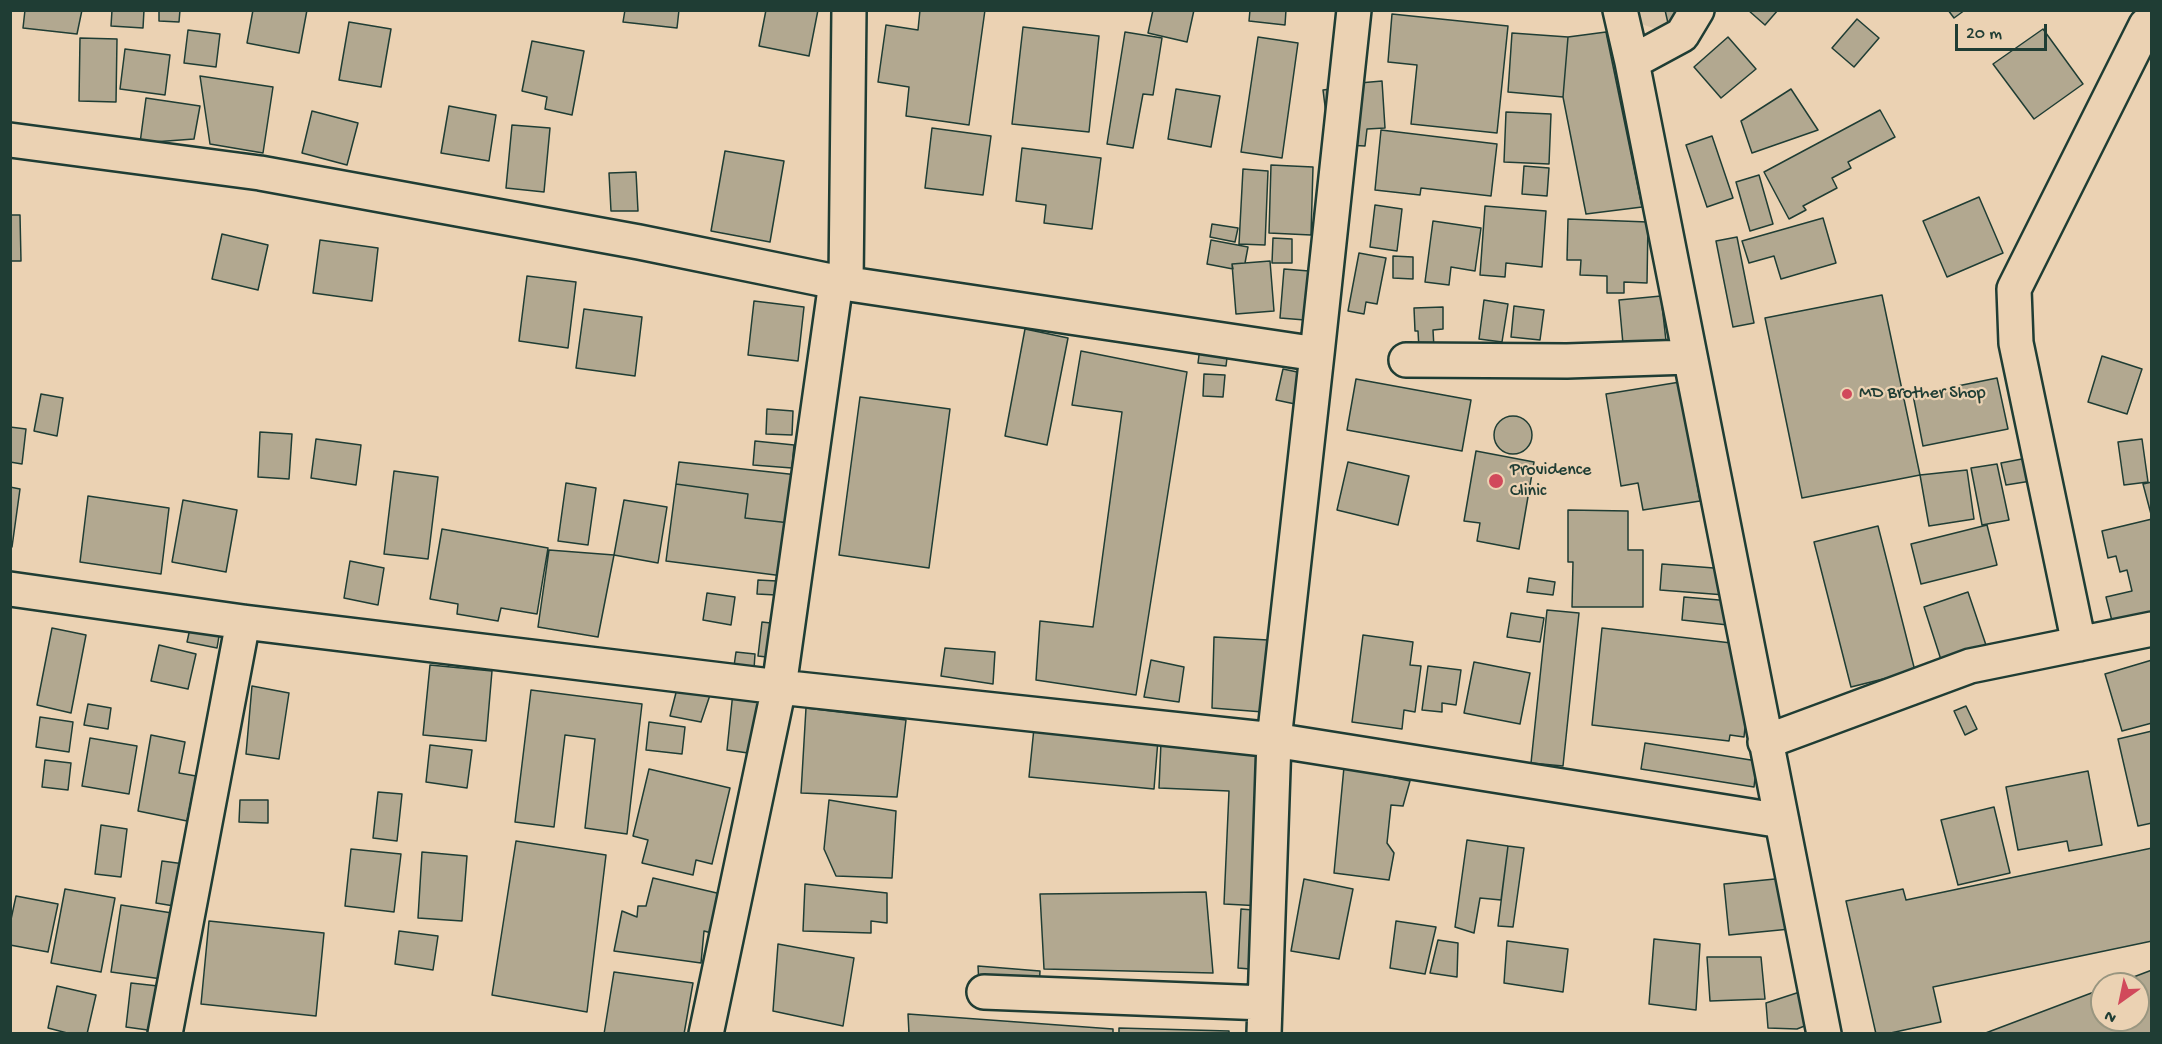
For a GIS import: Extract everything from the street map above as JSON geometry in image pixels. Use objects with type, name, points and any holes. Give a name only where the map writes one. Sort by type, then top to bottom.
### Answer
[{"type":"street","points":[[706,1034],[778,687],[841,283],[849,10]]},
{"type":"street","points":[[984,992],[1265,1018],[1274,740],[1354,10]]},
{"type":"street","points":[[1620,10],[1824,1034]]},
{"type":"street","points":[[1632,62],[1682,35],[1697,10]]},
{"type":"street","points":[[2079,644],[2016,343],[2014,289],[2146,25]]},
{"type":"street","points":[[10,140],[260,173],[639,242],[841,283],[1317,354]]},
{"type":"street","points":[[1406,360],[1567,361],[1689,357]]},
{"type":"street","points":[[10,589],[243,622],[778,687],[1274,740],[1782,821]]},
{"type":"street","points":[[165,1034],[243,622]]},
{"type":"street","points":[[1765,742],[1970,666],[2151,629]]},
{"type":"shaded area","points":[[1635,11],[1678,11],[1665,32],[1638,23]]},
{"type":"building","points":[[25,10],[82,10],[77,34],[23,28]]},
{"type":"building","points":[[112,10],[144,10],[143,28],[111,26]]},
{"type":"building","points":[[159,10],[180,10],[179,22],[159,21]]},
{"type":"building","points":[[253,10],[307,10],[299,53],[247,43]]},
{"type":"building","points":[[625,10],[679,10],[677,28],[623,22]]},
{"type":"building","points":[[766,10],[818,10],[809,56],[759,46]]},
{"type":"building","points":[[920,10],[985,10],[969,125],[906,116],[909,87],[878,82],[886,25],[918,30]]},
{"type":"building","points":[[1153,10],[1194,10],[1187,42],[1148,33]]},
{"type":"building","points":[[1250,10],[1286,10],[1285,25],[1249,21]]},
{"type":"building","points":[[1665,10],[1695,10],[1670,32]]},
{"type":"building","points":[[1748,10],[1778,10],[1765,25]]},
{"type":"building","points":[[1948,10],[1965,10],[1954,18]]},
{"type":"building","points":[[1392,14],[1508,26],[1497,133],[1411,124],[1417,65],[1388,62]]},
{"type":"building","points":[[1857,19],[1879,38],[1854,67],[1832,48]]},
{"type":"building","points":[[349,22],[391,29],[381,87],[339,80]]},
{"type":"building","points":[[1023,27],[1099,36],[1089,132],[1012,124]]},
{"type":"building","points":[[2043,29],[2083,84],[2034,119],[1993,64]]},
{"type":"building","points":[[188,30],[220,34],[216,67],[184,63]]},
{"type":"building","points":[[1125,32],[1162,38],[1153,95],[1143,94],[1133,148],[1107,144]]},
{"type":"building","points":[[1606,32],[1642,207],[1586,214],[1563,97],[1568,37]]},
{"type":"building","points":[[1512,33],[1568,37],[1563,97],[1508,92]]},
{"type":"building","points":[[1258,37],[1298,43],[1282,158],[1241,152]]},
{"type":"building","points":[[1728,37],[1756,69],[1721,98],[1694,67]]},
{"type":"building","points":[[80,38],[117,39],[116,102],[79,101]]},
{"type":"building","points":[[532,41],[584,51],[572,115],[545,109],[547,97],[522,91]]},
{"type":"building","points":[[125,49],[170,55],[165,95],[120,89]]},
{"type":"building","points":[[200,76],[273,87],[263,153],[210,144]]},
{"type":"building","points":[[1382,81],[1385,128],[1367,129],[1365,146],[1346,145],[1348,84]]},
{"type":"building","points":[[1339,88],[1342,112],[1326,114],[1323,90]]},
{"type":"building","points":[[1176,89],[1220,96],[1211,147],[1168,139]]},
{"type":"building","points":[[1791,89],[1818,130],[1752,153],[1741,121]]},
{"type":"building","points":[[146,98],[200,106],[194,139],[140,143]]},
{"type":"building","points":[[449,106],[496,115],[489,161],[441,153]]},
{"type":"building","points":[[1880,110],[1895,137],[1848,162],[1851,168],[1832,178],[1837,188],[1803,206],[1806,210],[1789,219],[1764,172]]},
{"type":"building","points":[[312,111],[358,123],[347,165],[302,153]]},
{"type":"building","points":[[1506,112],[1551,114],[1549,164],[1504,162]]},
{"type":"building","points":[[512,125],[550,128],[544,192],[506,188]]},
{"type":"building","points":[[932,128],[991,136],[983,195],[925,188]]},
{"type":"building","points":[[1381,130],[1497,144],[1491,196],[1421,188],[1420,195],[1375,190]]},
{"type":"building","points":[[1712,136],[1733,198],[1707,207],[1686,145]]},
{"type":"building","points":[[1022,148],[1101,158],[1092,229],[1044,223],[1046,205],[1016,201]]},
{"type":"building","points":[[725,151],[784,161],[770,242],[711,231]]},
{"type":"building","points":[[1271,165],[1313,167],[1311,235],[1269,233]]},
{"type":"building","points":[[1524,166],[1549,168],[1547,196],[1522,194]]},
{"type":"building","points":[[1243,169],[1268,171],[1265,245],[1239,244]]},
{"type":"building","points":[[636,172],[638,211],[611,211],[609,173]]},
{"type":"building","points":[[1759,175],[1773,224],[1750,231],[1736,182]]},
{"type":"building","points":[[1979,197],[2003,253],[1947,277],[1923,221]]},
{"type":"building","points":[[1375,205],[1402,209],[1397,251],[1370,247]]},
{"type":"building","points":[[1485,206],[1546,211],[1542,267],[1506,263],[1505,277],[1480,275]]},
{"type":"building","points":[[10,215],[20,215],[21,261],[10,261]]},
{"type":"building","points":[[1823,218],[1836,263],[1781,279],[1774,256],[1749,263],[1742,241]]},
{"type":"building","points":[[1568,219],[1648,222],[1647,283],[1624,282],[1624,293],[1607,293],[1607,276],[1580,275],[1581,260],[1567,260]]},
{"type":"building","points":[[1433,221],[1481,228],[1475,271],[1451,267],[1449,285],[1425,282]]},
{"type":"building","points":[[1212,224],[1238,228],[1235,242],[1210,237]]},
{"type":"building","points":[[222,234],[268,245],[258,290],[212,279]]},
{"type":"building","points":[[1737,237],[1754,323],[1733,327],[1716,241]]},
{"type":"building","points":[[1273,238],[1292,239],[1292,263],[1272,263]]},
{"type":"building","points":[[320,240],[378,248],[372,301],[313,293]]},
{"type":"building","points":[[1211,240],[1248,247],[1245,263],[1232,264],[1233,269],[1207,264]]},
{"type":"building","points":[[1359,253],[1386,258],[1377,304],[1366,302],[1364,314],[1348,311]]},
{"type":"building","points":[[1393,256],[1413,257],[1413,279],[1393,278]]},
{"type":"building","points":[[1270,261],[1274,311],[1236,314],[1232,264]]},
{"type":"building","points":[[1284,269],[1309,271],[1305,320],[1280,318]]},
{"type":"building","points":[[527,276],[576,282],[568,348],[519,341]]},
{"type":"building","points":[[1882,295],[1920,475],[1802,498],[1765,318]]},
{"type":"building","points":[[1661,296],[1667,350],[1624,355],[1619,300]]},
{"type":"building","points":[[1484,300],[1508,304],[1502,342],[1479,339]]},
{"type":"building","points":[[754,301],[804,307],[798,361],[748,355]]},
{"type":"building","points":[[1514,306],[1544,310],[1540,340],[1511,337]]},
{"type":"building","points":[[1443,307],[1443,329],[1433,330],[1434,348],[1419,349],[1414,308]]},
{"type":"building","points":[[584,309],[642,317],[635,376],[576,368]]},
{"type":"building","points":[[1025,329],[1068,338],[1047,445],[1005,436]]},
{"type":"building","points":[[1200,347],[1228,350],[1226,366],[1198,363]]},
{"type":"building","points":[[1081,351],[1187,372],[1136,695],[1036,680],[1040,621],[1093,627],[1122,412],[1072,405]]},
{"type":"building","points":[[2102,356],[2142,369],[2127,414],[2088,402]]},
{"type":"building","points":[[1283,369],[1302,373],[1295,404],[1276,400]]},
{"type":"building","points":[[1204,374],[1225,375],[1223,397],[1203,396]]},
{"type":"building","points":[[1997,378],[2008,429],[1923,446],[1913,395]]},
{"type":"building","points":[[1356,379],[1471,400],[1462,451],[1347,430]]},
{"type":"building","points":[[1680,382],[1700,501],[1643,510],[1638,483],[1621,486],[1606,394]]},
{"type":"building","points":[[41,394],[63,398],[57,436],[34,431]]},
{"type":"building","points":[[860,397],[950,409],[929,568],[839,555]]},
{"type":"building","points":[[767,409],[793,411],[792,435],[766,434]]},
{"type":"building","points":[[1513,416],[1520,417],[1526,422],[1531,428],[1531,442],[1526,448],[1520,453],[1513,454],[1506,453],[1500,448],[1495,442],[1494,435],[1495,428],[1500,422],[1506,417]]},
{"type":"building","points":[[10,427],[26,429],[22,464],[10,462]]},
{"type":"building","points":[[260,432],[292,434],[289,479],[258,477]]},
{"type":"building","points":[[316,439],[361,445],[356,485],[311,478]]},
{"type":"building","points":[[2142,439],[2148,482],[2124,485],[2118,442]]},
{"type":"building","points":[[755,441],[794,445],[792,468],[753,465]]},
{"type":"building","name":"Providence Clinic","points":[[1476,451],[1534,462],[1519,549],[1477,541],[1480,523],[1464,521]]},
{"type":"building","points":[[2027,458],[2031,481],[2006,485],[2001,463]]},
{"type":"building","points":[[679,462],[798,475],[790,523],[745,518],[748,494],[676,484]]},
{"type":"building","points":[[1348,462],[1409,476],[1398,525],[1337,510]]},
{"type":"building","points":[[1997,464],[2009,520],[1982,525],[1971,468]]},
{"type":"building","points":[[1967,470],[1974,519],[1929,526],[1920,475]]},
{"type":"building","points":[[394,471],[438,477],[428,559],[384,554]]},
{"type":"building","points":[[2152,482],[2152,518],[2143,484]]},
{"type":"building","points":[[566,483],[596,488],[588,545],[558,541]]},
{"type":"building","points":[[676,484],[748,494],[745,518],[790,523],[783,576],[666,561]]},
{"type":"building","points":[[10,487],[20,489],[12,547],[10,546]]},
{"type":"building","points":[[88,496],[169,508],[161,574],[80,562]]},
{"type":"building","points":[[183,500],[237,510],[226,572],[172,562]]},
{"type":"building","points":[[624,500],[667,507],[658,563],[614,555]]},
{"type":"building","points":[[1568,510],[1628,511],[1628,550],[1643,550],[1643,607],[1572,607],[1573,562],[1568,562]]},
{"type":"building","points":[[2152,519],[2152,624],[2115,633],[2106,597],[2132,591],[2127,570],[2120,572],[2116,556],[2108,558],[2102,531]]},
{"type":"building","points":[[1987,525],[1997,565],[1921,584],[1911,544]]},
{"type":"building","points":[[1878,526],[1915,671],[1851,687],[1814,542]]},
{"type":"building","points":[[442,529],[548,548],[537,614],[501,608],[498,621],[457,614],[458,604],[430,599]]},
{"type":"building","points":[[549,550],[614,555],[598,637],[538,627]]},
{"type":"building","points":[[350,561],[384,568],[378,605],[344,598]]},
{"type":"building","points":[[1662,564],[1727,569],[1725,595],[1660,590]]},
{"type":"building","points":[[1529,578],[1555,582],[1553,595],[1527,592]]},
{"type":"building","points":[[758,580],[777,581],[776,595],[757,594]]},
{"type":"building","points":[[1968,592],[1988,651],[1943,666],[1924,607]]},
{"type":"building","points":[[707,593],[735,597],[731,625],[703,620]]},
{"type":"building","points":[[1684,597],[1731,601],[1728,625],[1682,620]]},
{"type":"building","points":[[1547,610],[1579,613],[1563,766],[1531,763]]},
{"type":"building","points":[[1511,613],[1544,618],[1540,642],[1507,637]]},
{"type":"building","points":[[762,622],[779,624],[775,658],[758,656]]},
{"type":"building","points":[[191,624],[220,630],[217,648],[187,642]]},
{"type":"building","points":[[52,628],[86,635],[71,713],[37,705]]},
{"type":"building","points":[[1602,628],[1740,644],[1751,672],[1744,737],[1730,735],[1729,741],[1592,725]]},
{"type":"building","points":[[1363,635],[1413,642],[1410,665],[1421,666],[1415,712],[1404,710],[1402,729],[1352,722]]},
{"type":"building","points":[[1214,637],[1268,640],[1263,712],[1212,708]]},
{"type":"building","points":[[159,645],[196,654],[188,689],[151,681]]},
{"type":"building","points":[[945,648],[995,652],[993,684],[941,676]]},
{"type":"building","points":[[736,652],[755,654],[754,669],[734,666]]},
{"type":"building","points":[[1151,660],[1184,667],[1179,702],[1144,697]]},
{"type":"building","points":[[2152,660],[2152,723],[2122,731],[2105,674]]},
{"type":"building","points":[[1474,662],[1530,673],[1520,724],[1464,713]]},
{"type":"building","points":[[430,665],[492,671],[486,741],[423,735]]},
{"type":"building","points":[[1428,666],[1461,670],[1456,705],[1442,703],[1442,712],[1422,710]]},
{"type":"building","points":[[678,685],[711,692],[701,722],[670,716]]},
{"type":"building","points":[[252,686],[289,693],[279,759],[246,754]]},
{"type":"building","points":[[531,690],[642,704],[627,834],[585,828],[595,739],[565,735],[554,827],[515,822]]},
{"type":"building","points":[[733,692],[761,695],[755,754],[727,750]]},
{"type":"building","points":[[88,704],[111,708],[108,729],[84,725]]},
{"type":"building","points":[[1966,706],[1977,729],[1965,735],[1954,711]]},
{"type":"building","points":[[806,708],[906,720],[897,797],[801,793]]},
{"type":"building","points":[[40,717],[73,722],[69,752],[36,747]]},
{"type":"building","points":[[649,722],[685,727],[682,754],[646,750]]},
{"type":"building","points":[[1034,728],[1158,740],[1154,789],[1029,777]]},
{"type":"building","points":[[2152,731],[2152,823],[2138,826],[2118,739]]},
{"type":"building","points":[[151,735],[185,742],[179,773],[196,776],[187,821],[138,811]]},
{"type":"building","points":[[90,738],[137,746],[129,794],[82,786]]},
{"type":"building","points":[[1161,742],[1268,746],[1262,906],[1224,904],[1229,791],[1159,788]]},
{"type":"building","points":[[1645,743],[1757,761],[1754,787],[1641,769]]},
{"type":"building","points":[[430,745],[472,750],[467,788],[426,782]]},
{"type":"building","points":[[45,760],[71,763],[68,790],[42,787]]},
{"type":"building","points":[[1344,767],[1410,781],[1403,806],[1391,805],[1387,843],[1394,853],[1389,880],[1334,873]]},
{"type":"building","points":[[649,769],[730,788],[712,864],[696,860],[693,875],[642,863],[648,840],[633,836]]},
{"type":"building","points":[[2088,771],[2102,845],[2069,851],[2067,841],[2018,850],[2006,787]]},
{"type":"building","points":[[378,792],[402,794],[397,841],[373,838]]},
{"type":"building","points":[[240,800],[268,800],[268,823],[239,822]]},
{"type":"building","points":[[829,800],[896,811],[892,878],[836,876],[824,849]]},
{"type":"building","points":[[1994,807],[2010,873],[1958,885],[1941,820]]},
{"type":"building","points":[[101,825],[127,829],[121,877],[95,874]]},
{"type":"building","points":[[1467,840],[1508,846],[1501,900],[1480,898],[1474,933],[1455,927]]},
{"type":"building","points":[[516,841],[606,855],[587,1012],[492,995]]},
{"type":"building","points":[[1508,846],[1524,848],[1513,927],[1498,926]]},
{"type":"building","points":[[2152,848],[2152,941],[1933,987],[1941,1022],[1886,1034],[1876,1034],[1846,901],[1903,889],[1906,900]]},
{"type":"building","points":[[351,849],[401,854],[394,912],[345,906]]},
{"type":"building","points":[[422,852],[467,856],[462,921],[418,918]]},
{"type":"building","points":[[162,861],[192,865],[186,908],[156,903]]},
{"type":"building","points":[[653,878],[721,894],[715,934],[704,931],[701,963],[614,951],[622,911],[637,917],[638,906],[646,906]]},
{"type":"building","points":[[1785,878],[1790,929],[1729,935],[1724,884]]},
{"type":"building","points":[[1304,879],[1353,889],[1339,959],[1291,951]]},
{"type":"building","points":[[805,884],[887,893],[887,923],[871,921],[871,933],[803,931]]},
{"type":"building","points":[[65,889],[115,898],[101,972],[51,963]]},
{"type":"building","points":[[1206,892],[1213,973],[1044,969],[1040,894]]},
{"type":"building","points":[[16,896],[58,904],[48,952],[10,945],[10,924]]},
{"type":"building","points":[[121,905],[172,913],[162,979],[111,972]]},
{"type":"building","points":[[1241,909],[1265,911],[1262,970],[1238,968]]},
{"type":"building","points":[[209,921],[324,933],[316,1016],[201,1004]]},
{"type":"building","points":[[1396,921],[1436,927],[1425,974],[1390,968]]},
{"type":"building","points":[[399,931],[438,936],[433,970],[395,964]]},
{"type":"building","points":[[1654,939],[1700,944],[1696,1010],[1649,1004]]},
{"type":"building","points":[[1438,940],[1458,943],[1457,977],[1430,973]]},
{"type":"building","points":[[1507,941],[1568,949],[1563,992],[1504,983]]},
{"type":"building","points":[[778,944],[854,958],[843,1026],[773,1011]]},
{"type":"building","points":[[1707,957],[1761,957],[1765,999],[1710,1001]]},
{"type":"building","points":[[978,966],[1040,971],[1039,990],[979,985]]},
{"type":"building","points":[[2152,970],[2152,1034],[1983,1034],[2090,994],[2090,1032],[2150,1032],[2150,972],[2147,972]]},
{"type":"building","points":[[614,972],[693,983],[684,1034],[604,1034]]},
{"type":"building","points":[[131,983],[167,987],[162,1032],[126,1027]]},
{"type":"building","points":[[57,986],[96,995],[87,1034],[71,1034],[48,1028]]},
{"type":"building","points":[[1812,988],[1817,1021],[1797,1029],[1768,1028],[1766,1003]]},
{"type":"building","points":[[908,1014],[1113,1029],[1113,1034],[909,1034]]},
{"type":"building","points":[[1119,1028],[1229,1031],[1229,1034],[1119,1034]]},
{"type":"place","name":"MD Brother Shop","points":[[1847,394]]},
{"type":"place","name":"Providence Clinic","points":[[1496,481]]}]
